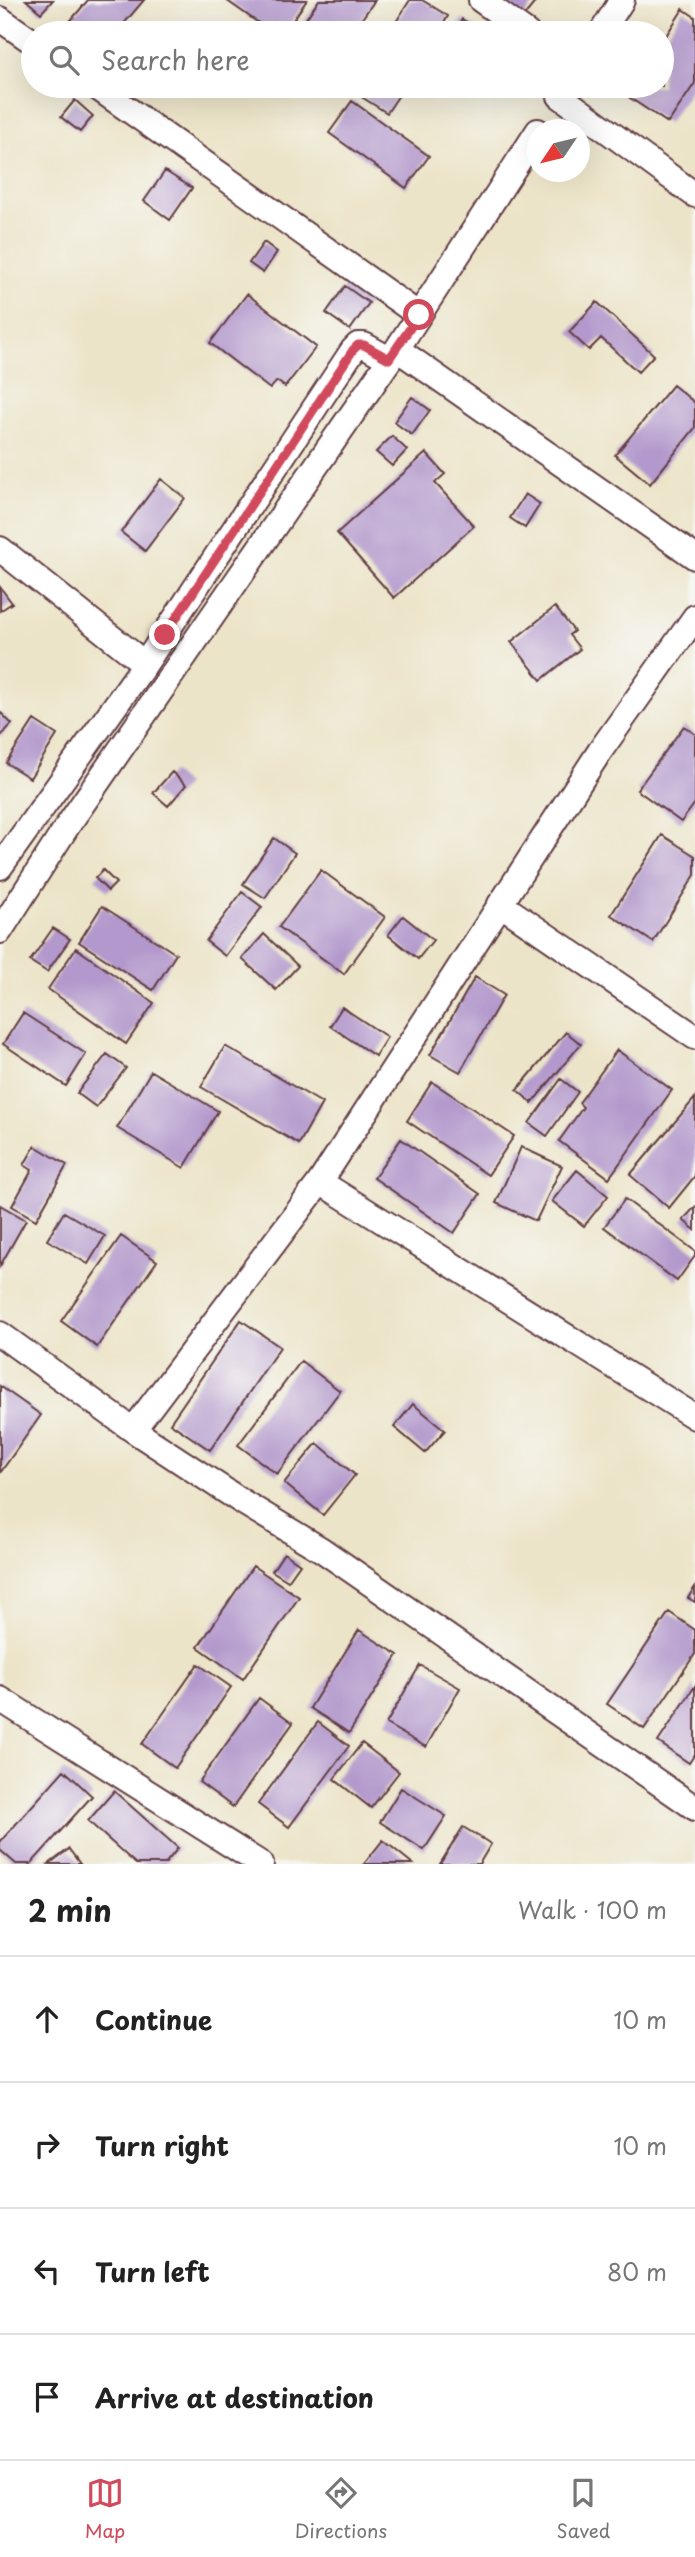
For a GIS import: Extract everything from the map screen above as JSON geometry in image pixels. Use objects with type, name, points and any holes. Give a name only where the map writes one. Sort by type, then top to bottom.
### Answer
[{"type":"street","points":[[481,0],[510,21]]},
{"type":"street","points":[[609,21],[622,0]]},
{"type":"street","points":[[0,19],[21,34]]},
{"type":"street","points":[[112,98],[419,315]]},
{"type":"street","points":[[545,119],[559,98]]},
{"type":"street","points":[[572,98],[695,195]]},
{"type":"street","points":[[0,931],[68,825],[393,354],[527,147]]},
{"type":"street","points":[[0,867],[145,664],[358,345],[393,354],[695,557]]},
{"type":"street","points":[[0,549],[145,664]]},
{"type":"street","points":[[133,1430],[320,1182],[600,751],[695,617]]},
{"type":"street","points":[[500,904],[695,1037]]},
{"type":"street","points":[[320,1182],[695,1417]]},
{"type":"street","points":[[0,1334],[133,1430],[241,1501],[323,1549],[695,1808]]},
{"type":"street","points":[[0,1699],[261,1864]]},
{"type":"building","points":[[26,0],[53,0],[41,13]]},
{"type":"building","points":[[88,0],[144,0],[126,21],[70,21]]},
{"type":"building","points":[[226,0],[307,0],[292,21],[256,21]]},
{"type":"building","points":[[319,0],[375,0],[360,21],[304,21]]},
{"type":"building","points":[[410,0],[422,0],[448,16],[445,21],[397,21]]},
{"type":"building","points":[[537,0],[523,17],[504,2]]},
{"type":"building","points":[[683,9],[695,17],[695,83],[668,123],[630,98],[674,98],[674,23]]},
{"type":"building","points":[[363,98],[397,98],[387,113]]},
{"type":"building","points":[[75,100],[93,116],[80,132],[61,117]]},
{"type":"building","points":[[352,101],[429,156],[406,188],[329,133]]},
{"type":"building","points":[[165,171],[192,188],[170,220],[144,201]]},
{"type":"building","points":[[264,242],[277,252],[263,273],[249,263]]},
{"type":"building","points":[[345,286],[369,303],[350,330],[326,313]]},
{"type":"building","points":[[247,294],[316,347],[285,387],[277,381],[270,389],[210,343]]},
{"type":"building","points":[[597,302],[654,355],[638,372],[601,338],[589,350],[569,332]]},
{"type":"building","points":[[673,385],[695,403],[695,428],[650,484],[615,455]]},
{"type":"building","points":[[412,397],[430,410],[412,435],[394,422]]},
{"type":"building","points":[[392,436],[407,450],[392,466],[376,452]]},
{"type":"building","points":[[426,453],[445,474],[435,483],[474,526],[394,598],[337,533]]},
{"type":"building","points":[[161,479],[185,498],[145,551],[121,532]]},
{"type":"building","points":[[525,494],[540,504],[525,528],[510,518]]},
{"type":"building","points":[[0,587],[12,603],[0,611]]},
{"type":"building","points":[[555,607],[574,631],[569,635],[580,649],[541,680],[511,642]]},
{"type":"building","points":[[0,712],[12,724],[0,737]]},
{"type":"building","points":[[34,720],[57,735],[30,778],[6,763]]},
{"type":"building","points":[[684,726],[695,734],[695,803],[681,822],[637,790]]},
{"type":"building","points":[[172,772],[186,785],[168,806],[153,793]]},
{"type":"building","points":[[662,835],[695,856],[695,875],[653,942],[611,915]]},
{"type":"building","points":[[274,838],[295,853],[265,898],[243,884]]},
{"type":"building","points":[[103,870],[116,883],[108,891],[95,878]]},
{"type":"building","points":[[321,870],[385,917],[344,974],[279,927]]},
{"type":"building","points":[[242,892],[262,907],[225,956],[206,941]]},
{"type":"building","points":[[102,906],[176,954],[153,990],[79,942]]},
{"type":"building","points":[[403,916],[433,940],[418,959],[388,935]]},
{"type":"building","points":[[53,928],[70,939],[47,972],[30,961]]},
{"type":"building","points":[[264,934],[298,966],[276,990],[242,959]]},
{"type":"building","points":[[76,948],[154,1003],[126,1044],[48,989]]},
{"type":"building","points":[[475,977],[504,995],[460,1072],[430,1055]]},
{"type":"building","points":[[342,1007],[387,1037],[375,1056],[330,1026]]},
{"type":"building","points":[[23,1013],[86,1054],[66,1086],[3,1044]]},
{"type":"building","points":[[566,1032],[581,1044],[532,1103],[517,1090]]},
{"type":"building","points":[[225,1046],[322,1103],[299,1144],[201,1087]]},
{"type":"building","points":[[617,1050],[672,1090],[609,1178],[559,1141],[583,1107],[579,1103]]},
{"type":"building","points":[[107,1054],[126,1068],[96,1107],[77,1093]]},
{"type":"building","points":[[151,1071],[218,1111],[184,1168],[117,1128]]},
{"type":"building","points":[[561,1079],[578,1092],[547,1136],[529,1123]]},
{"type":"building","points":[[432,1082],[514,1136],[488,1175],[407,1121]]},
{"type":"building","points":[[695,1098],[695,1176],[669,1208],[630,1175]]},
{"type":"building","points":[[401,1139],[480,1194],[454,1233],[374,1178]]},
{"type":"building","points":[[35,1146],[67,1165],[36,1220],[12,1206],[32,1170],[24,1165]]},
{"type":"building","points":[[521,1147],[562,1166],[536,1221],[496,1203]]},
{"type":"building","points":[[577,1170],[608,1196],[584,1226],[552,1201]]},
{"type":"building","points":[[625,1199],[695,1251],[695,1256],[677,1281],[604,1227]]},
{"type":"building","points":[[0,1205],[26,1220],[0,1266]]},
{"type":"building","points":[[695,1207],[695,1230],[683,1220]]},
{"type":"building","points":[[64,1212],[105,1236],[88,1264],[47,1240]]},
{"type":"building","points":[[121,1236],[157,1261],[97,1347],[61,1321]]},
{"type":"building","points":[[241,1320],[280,1347],[210,1450],[170,1423]]},
{"type":"building","points":[[301,1361],[340,1391],[277,1474],[238,1445]]},
{"type":"building","points":[[0,1386],[41,1415],[0,1473]]},
{"type":"building","points":[[413,1404],[445,1430],[425,1453],[394,1427]]},
{"type":"building","points":[[317,1443],[355,1475],[323,1515],[284,1483]]},
{"type":"building","points":[[284,1553],[300,1564],[288,1581],[272,1571]]},
{"type":"building","points":[[253,1566],[299,1597],[243,1679],[198,1647]]},
{"type":"building","points":[[695,1587],[695,1602],[688,1598]]},
{"type":"building","points":[[669,1612],[695,1630],[695,1654],[644,1729],[607,1704]]},
{"type":"building","points":[[359,1630],[398,1655],[349,1733],[310,1708]]},
{"type":"building","points":[[198,1664],[231,1687],[175,1768],[142,1744]]},
{"type":"building","points":[[420,1665],[460,1688],[426,1747],[386,1724]]},
{"type":"building","points":[[695,1686],[695,1754],[689,1763],[658,1742]]},
{"type":"building","points":[[259,1698],[293,1723],[233,1807],[199,1782]]},
{"type":"building","points":[[318,1722],[349,1746],[289,1827],[258,1804]]},
{"type":"building","points":[[362,1743],[399,1772],[371,1808],[334,1779]]},
{"type":"building","points":[[64,1770],[92,1796],[31,1864],[16,1864],[0,1850],[0,1842]]},
{"type":"building","points":[[401,1788],[446,1816],[424,1850],[380,1822]]},
{"type":"building","points":[[114,1791],[178,1848],[165,1864],[136,1864],[88,1821]]},
{"type":"building","points":[[463,1827],[491,1844],[479,1864],[440,1864]]},
{"type":"building","points":[[383,1840],[413,1864],[364,1864]]},
{"type":"building","points":[[69,1849],[80,1864],[49,1864]]},
{"type":"route","points":[[165,635],[353,350],[358,345],[364,345],[389,359],[419,315]]}]
